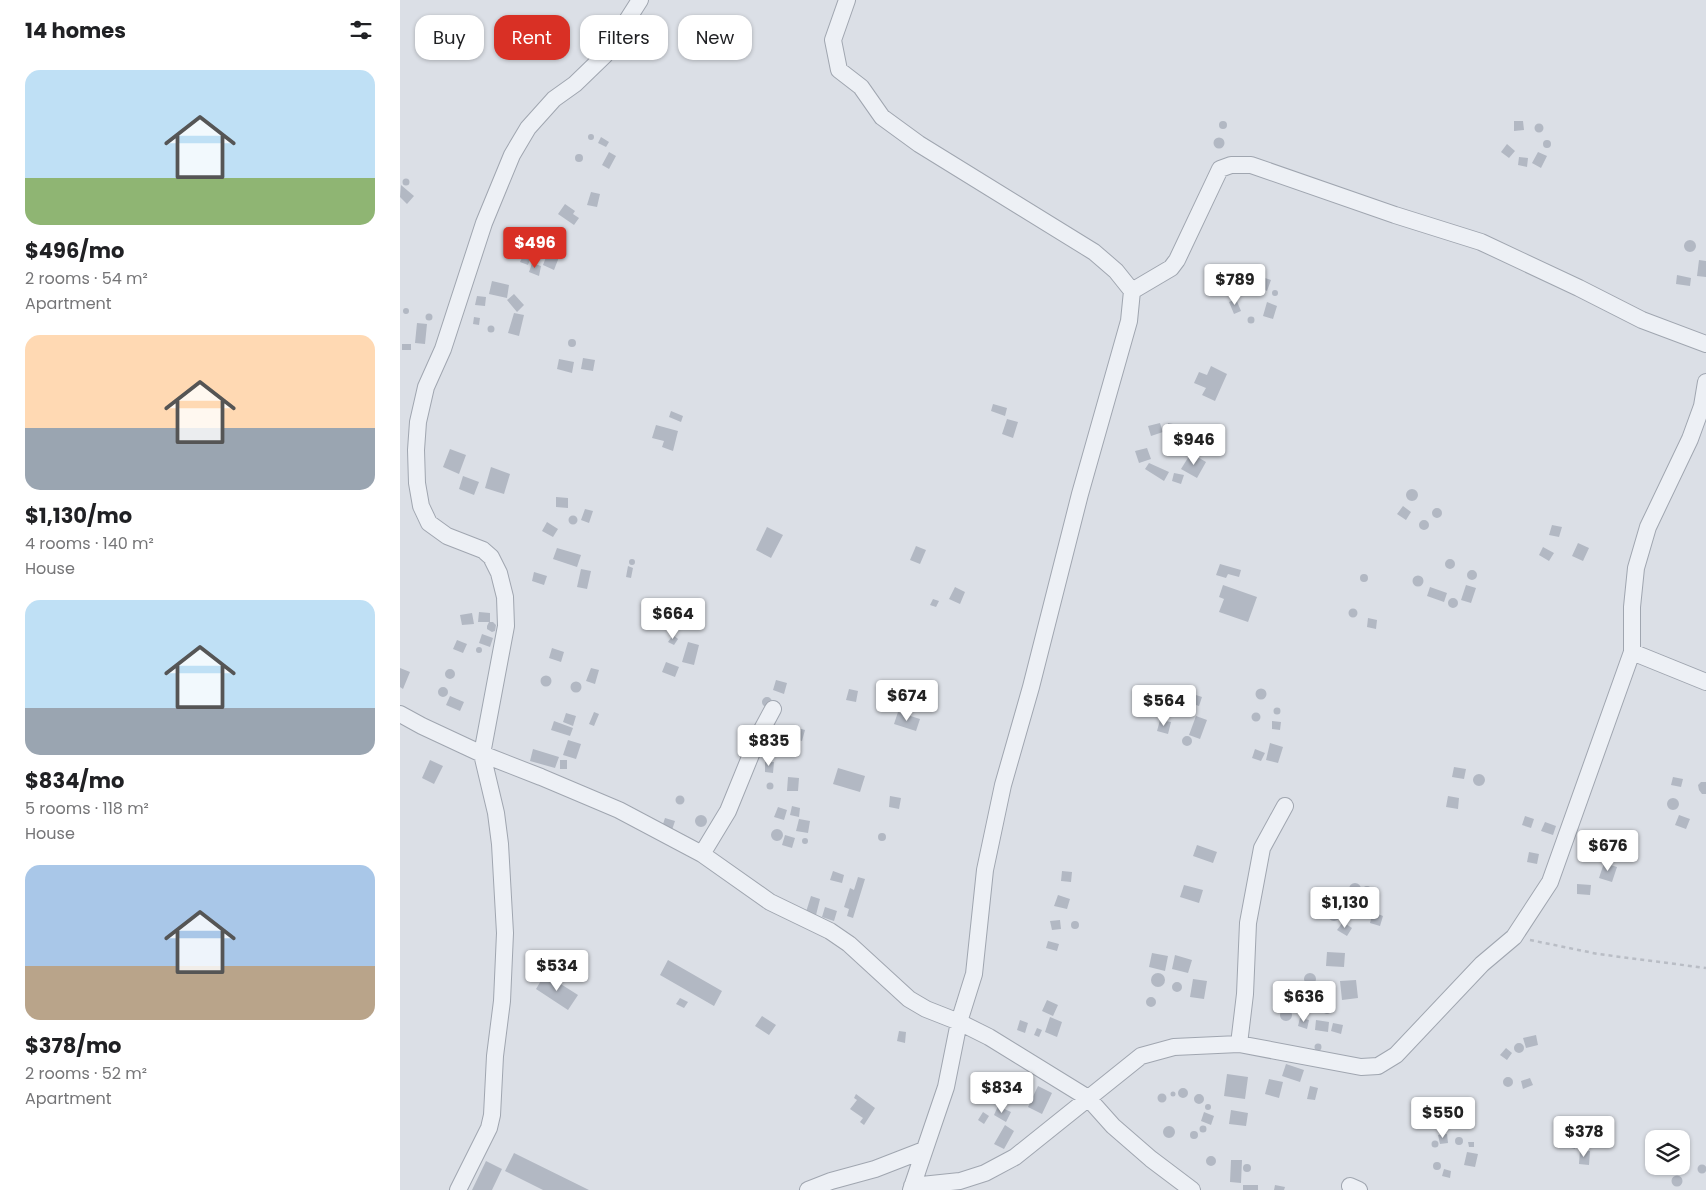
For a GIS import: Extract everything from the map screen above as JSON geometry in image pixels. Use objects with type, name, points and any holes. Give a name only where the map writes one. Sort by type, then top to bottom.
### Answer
[{"type":"street","points":[[458,1190],[489,1128],[492,1115],[495,1056],[502,1001],[505,933],[500,844],[496,813],[482,754],[506,626],[505,597],[499,573],[492,557],[483,550],[447,536],[429,524],[420,506],[416,450],[420,413],[426,387],[443,349],[484,223],[512,155],[528,128],[554,99],[575,84],[606,55],[640,0]]},
{"type":"street","points":[[847,0],[833,40],[840,70],[861,86],[882,117],[919,144],[1094,252],[1116,271],[1132,291],[1129,321],[1080,494],[1031,686],[1003,785],[985,870],[974,974],[959,1022],[946,1087],[912,1188],[960,1181],[985,1173],[1015,1157],[1141,1056],[1174,1047],[1239,1044],[1361,1067],[1378,1066],[1396,1055],[1482,964],[1514,937],[1550,882],[1632,652],[1632,607],[1636,568],[1648,527],[1690,439],[1702,406],[1706,382]]},
{"type":"street","points":[[1132,291],[1171,268],[1177,260],[1220,169],[1231,164],[1251,164],[1395,215],[1481,242],[1642,320],[1706,344]]},
{"type":"street","points":[[1632,652],[1706,682]]},
{"type":"street","points":[[702,854],[728,811],[759,735],[773,710]]},
{"type":"street","points":[[400,714],[482,754],[619,810],[702,854],[770,902],[830,931],[849,944],[909,999],[926,1009],[959,1022],[988,1037],[1088,1098],[1113,1126],[1151,1159],[1192,1190]]},
{"type":"street","points":[[1239,1044],[1245,994],[1248,924],[1262,848],[1285,806]]},
{"type":"street","points":[[808,1190],[831,1181],[875,1169],[924,1150]]},
{"type":"path","points":[[1514,937],[1598,954],[1706,968]]},
{"type":"building","points":[[1223,121],[1227,125],[1223,129],[1219,125]]},
{"type":"building","points":[[1514,121],[1523,121],[1524,130],[1514,131]]},
{"type":"building","points":[[1539,123],[1544,128],[1539,133],[1534,128]]},
{"type":"building","points":[[591,134],[594,137],[591,140],[588,137]]},
{"type":"building","points":[[601,137],[609,142],[606,147],[598,143]]},
{"type":"building","points":[[1219,137],[1225,143],[1219,149],[1213,143]]},
{"type":"building","points":[[1547,140],[1551,144],[1547,148],[1543,144]]},
{"type":"building","points":[[1507,144],[1515,151],[1509,158],[1501,152]]},
{"type":"building","points":[[609,152],[616,156],[609,169],[602,165]]},
{"type":"building","points":[[1538,152],[1547,156],[1541,168],[1532,163]]},
{"type":"building","points":[[579,154],[583,158],[579,162],[575,158]]},
{"type":"building","points":[[1519,157],[1528,158],[1527,167],[1518,165]]},
{"type":"building","points":[[406,179],[409,182],[406,185],[403,182]]},
{"type":"building","points":[[401,185],[414,196],[407,204],[400,197]]},
{"type":"building","points":[[591,192],[600,194],[597,207],[587,205]]},
{"type":"building","points":[[565,204],[575,211],[573,214],[579,218],[574,225],[558,214]]},
{"type":"building","points":[[533,232],[537,236],[533,240],[529,236]]},
{"type":"building","points":[[1688,240],[1692,240],[1696,246],[1692,252],[1688,252],[1684,248],[1684,244]]},
{"type":"building","points":[[550,247],[561,252],[554,270],[543,265]]},
{"type":"building","points":[[524,254],[531,257],[528,265],[520,262]]},
{"type":"building","points":[[1699,260],[1706,261],[1706,277],[1697,276]]},
{"type":"building","points":[[532,263],[541,266],[539,276],[529,272]]},
{"type":"building","points":[[1677,275],[1691,278],[1690,286],[1676,284]]},
{"type":"building","points":[[1262,277],[1271,280],[1267,291],[1258,287]]},
{"type":"building","points":[[1244,280],[1249,285],[1244,290],[1239,285]]},
{"type":"building","points":[[492,281],[509,285],[507,298],[489,294]]},
{"type":"building","points":[[1275,290],[1278,293],[1275,296],[1272,293]]},
{"type":"building","points":[[514,294],[524,305],[517,312],[507,300]]},
{"type":"building","points":[[477,296],[486,297],[485,306],[475,305]]},
{"type":"building","points":[[1236,299],[1241,311],[1234,314],[1229,302]]},
{"type":"building","points":[[1267,302],[1277,306],[1273,319],[1263,316]]},
{"type":"building","points":[[406,308],[409,311],[406,314],[403,311]]},
{"type":"building","points":[[429,313],[433,317],[429,321],[425,317]]},
{"type":"building","points":[[514,313],[524,315],[519,336],[508,333]]},
{"type":"building","points":[[1251,316],[1255,320],[1251,324],[1247,320]]},
{"type":"building","points":[[474,317],[480,318],[479,325],[473,324]]},
{"type":"building","points":[[417,323],[427,324],[425,344],[415,343]]},
{"type":"building","points":[[491,325],[495,329],[491,333],[487,329]]},
{"type":"building","points":[[572,339],[576,343],[572,347],[568,343]]},
{"type":"building","points":[[402,344],[411,344],[411,350],[402,350]]},
{"type":"building","points":[[583,358],[595,360],[593,371],[581,369]]},
{"type":"building","points":[[559,359],[574,362],[572,373],[557,369]]},
{"type":"building","points":[[1211,366],[1227,374],[1215,401],[1202,395],[1206,388],[1194,383],[1199,372],[1207,375]]},
{"type":"building","points":[[993,404],[1007,408],[1005,416],[991,411]]},
{"type":"building","points":[[671,411],[683,416],[681,422],[669,417]]},
{"type":"building","points":[[1007,419],[1018,422],[1013,438],[1002,434]]},
{"type":"building","points":[[1160,423],[1163,432],[1151,436],[1148,426]]},
{"type":"building","points":[[1168,423],[1178,425],[1176,434],[1166,432]]},
{"type":"building","points":[[656,425],[678,431],[673,451],[662,447],[664,441],[652,438]]},
{"type":"building","points":[[1187,429],[1191,434],[1184,440],[1179,434]]},
{"type":"building","points":[[1195,437],[1200,444],[1193,450],[1187,443]]},
{"type":"building","points":[[1147,448],[1151,459],[1139,463],[1135,451]]},
{"type":"building","points":[[450,449],[466,455],[459,474],[443,467]]},
{"type":"building","points":[[1191,453],[1206,462],[1197,478],[1181,469]]},
{"type":"building","points":[[1149,463],[1169,472],[1164,481],[1145,469]]},
{"type":"building","points":[[491,467],[510,474],[504,494],[485,488]]},
{"type":"building","points":[[1174,473],[1184,475],[1181,484],[1172,481]]},
{"type":"building","points":[[463,476],[479,482],[474,495],[459,489]]},
{"type":"building","points":[[1412,489],[1418,495],[1412,501],[1406,495]]},
{"type":"building","points":[[556,497],[568,498],[568,508],[556,507]]},
{"type":"building","points":[[1403,506],[1411,512],[1406,520],[1397,514]]},
{"type":"building","points":[[1435,508],[1439,508],[1442,513],[1441,517],[1435,518],[1432,515],[1432,511]]},
{"type":"building","points":[[585,509],[593,511],[589,523],[581,520]]},
{"type":"building","points":[[573,515],[578,520],[573,525],[568,520]]},
{"type":"building","points":[[1422,520],[1426,520],[1429,525],[1428,529],[1422,530],[1419,527],[1419,523]]},
{"type":"building","points":[[547,522],[558,529],[553,537],[542,531]]},
{"type":"building","points":[[1552,525],[1562,527],[1559,537],[1549,535]]},
{"type":"building","points":[[767,527],[783,535],[771,558],[756,550]]},
{"type":"building","points":[[1578,543],[1589,548],[1583,561],[1572,556]]},
{"type":"building","points":[[916,546],[926,550],[920,564],[910,560]]},
{"type":"building","points":[[1543,547],[1554,553],[1549,561],[1539,555]]},
{"type":"building","points":[[557,548],[581,555],[577,567],[553,559]]},
{"type":"building","points":[[632,559],[635,562],[632,565],[629,562]]},
{"type":"building","points":[[1448,559],[1452,559],[1455,564],[1454,568],[1448,569],[1445,566],[1445,562]]},
{"type":"building","points":[[1220,564],[1241,570],[1239,577],[1228,574],[1226,578],[1216,575]]},
{"type":"building","points":[[628,566],[633,568],[631,578],[626,577]]},
{"type":"building","points":[[581,569],[591,571],[587,589],[577,587]]},
{"type":"building","points":[[1470,570],[1474,570],[1477,575],[1476,579],[1470,580],[1467,577],[1467,573]]},
{"type":"building","points":[[534,572],[547,576],[544,585],[532,581]]},
{"type":"building","points":[[1364,574],[1368,578],[1364,582],[1360,578]]},
{"type":"building","points":[[1416,576],[1420,576],[1423,581],[1422,585],[1416,586],[1413,583],[1413,579]]},
{"type":"building","points":[[1223,585],[1257,597],[1248,622],[1219,612],[1224,599],[1219,597]]},
{"type":"building","points":[[1466,585],[1476,588],[1471,603],[1461,600]]},
{"type":"building","points":[[955,587],[965,592],[960,604],[949,599]]},
{"type":"building","points":[[1430,587],[1447,593],[1444,602],[1427,596]]},
{"type":"building","points":[[1451,598],[1455,598],[1458,603],[1457,607],[1451,608],[1448,605],[1448,601]]},
{"type":"building","points":[[933,599],[939,601],[936,607],[930,605]]},
{"type":"building","points":[[1353,609],[1357,613],[1353,617],[1349,613]]},
{"type":"building","points":[[479,612],[490,613],[490,622],[496,625],[495,631],[492,632],[487,629],[489,622],[478,622]]},
{"type":"building","points":[[472,613],[474,624],[462,625],[460,615]]},
{"type":"building","points":[[1368,618],[1377,620],[1376,629],[1367,627]]},
{"type":"building","points":[[482,634],[493,638],[490,647],[479,643]]},
{"type":"building","points":[[673,635],[678,639],[674,645],[668,642]]},
{"type":"building","points":[[457,640],[467,644],[463,653],[453,649]]},
{"type":"building","points":[[688,642],[699,645],[694,665],[682,662]]},
{"type":"building","points":[[479,647],[482,650],[479,653],[476,650]]},
{"type":"building","points":[[552,648],[564,652],[561,662],[549,658]]},
{"type":"building","points":[[666,662],[679,667],[675,677],[662,672]]},
{"type":"building","points":[[400,668],[410,672],[403,689],[400,687]]},
{"type":"building","points":[[591,668],[599,670],[595,684],[586,681]]},
{"type":"building","points":[[448,669],[452,669],[455,674],[454,678],[448,679],[445,676],[445,672]]},
{"type":"building","points":[[546,675],[552,681],[546,687],[540,681]]},
{"type":"building","points":[[776,680],[787,683],[784,694],[773,690]]},
{"type":"building","points":[[574,682],[578,682],[581,687],[580,691],[574,692],[571,689],[571,685]]},
{"type":"building","points":[[443,687],[448,692],[443,697],[438,692]]},
{"type":"building","points":[[1261,688],[1267,694],[1261,700],[1255,694]]},
{"type":"building","points":[[849,689],[858,691],[856,702],[846,700]]},
{"type":"building","points":[[1181,690],[1202,697],[1199,706],[1178,699]]},
{"type":"building","points":[[450,696],[464,702],[460,711],[446,705]]},
{"type":"building","points":[[765,697],[769,697],[772,702],[771,706],[765,707],[762,704],[762,700]]},
{"type":"building","points":[[1169,697],[1179,700],[1175,711],[1165,707]]},
{"type":"building","points":[[1277,707],[1281,711],[1277,715],[1273,711]]},
{"type":"building","points":[[594,712],[599,714],[594,726],[589,724]]},
{"type":"building","points":[[898,712],[920,719],[916,731],[894,724]]},
{"type":"building","points":[[566,713],[576,716],[573,726],[563,722]]},
{"type":"building","points":[[1256,713],[1260,717],[1256,721],[1252,717]]},
{"type":"building","points":[[1196,716],[1207,720],[1200,739],[1189,735]]},
{"type":"building","points":[[1160,720],[1171,722],[1168,734],[1157,731]]},
{"type":"building","points":[[554,721],[573,728],[570,736],[551,730]]},
{"type":"building","points":[[1272,721],[1281,722],[1280,730],[1272,729]]},
{"type":"building","points":[[791,726],[805,730],[802,741],[788,737]]},
{"type":"building","points":[[1187,736],[1192,741],[1187,746],[1182,741]]},
{"type":"building","points":[[568,740],[581,744],[576,759],[563,755]]},
{"type":"building","points":[[1270,743],[1283,747],[1278,763],[1266,760]]},
{"type":"building","points":[[533,749],[559,757],[555,768],[530,761]]},
{"type":"building","points":[[1255,749],[1265,753],[1261,761],[1252,758]]},
{"type":"building","points":[[430,760],[443,766],[434,784],[422,778]]},
{"type":"building","points":[[560,760],[567,760],[567,769],[560,769]]},
{"type":"building","points":[[765,762],[774,762],[773,773],[765,772]]},
{"type":"building","points":[[1454,767],[1466,769],[1464,779],[1452,777]]},
{"type":"building","points":[[838,768],[865,776],[860,792],[833,784]]},
{"type":"building","points":[[1477,774],[1481,774],[1485,780],[1481,786],[1477,786],[1473,782],[1473,778]]},
{"type":"building","points":[[788,777],[799,778],[798,791],[787,791]]},
{"type":"building","points":[[1673,777],[1683,779],[1681,787],[1671,785]]},
{"type":"building","points":[[770,782],[774,786],[770,790],[766,786]]},
{"type":"building","points":[[1701,782],[1706,782],[1706,794],[1702,794],[1699,790],[1698,785]]},
{"type":"building","points":[[680,796],[684,800],[680,804],[676,800]]},
{"type":"building","points":[[890,796],[901,798],[899,809],[889,807]]},
{"type":"building","points":[[1448,796],[1459,798],[1458,809],[1446,807]]},
{"type":"building","points":[[1671,798],[1675,798],[1679,804],[1675,810],[1671,810],[1667,806],[1667,802]]},
{"type":"building","points":[[792,806],[800,808],[799,817],[790,815]]},
{"type":"building","points":[[778,807],[787,810],[784,820],[774,817]]},
{"type":"building","points":[[701,815],[707,821],[701,827],[695,821]]},
{"type":"building","points":[[1679,815],[1690,819],[1686,829],[1675,825]]},
{"type":"building","points":[[1525,816],[1534,819],[1531,828],[1522,825]]},
{"type":"building","points":[[665,818],[675,821],[672,830],[662,827]]},
{"type":"building","points":[[799,819],[810,821],[808,833],[796,831]]},
{"type":"building","points":[[1545,822],[1556,826],[1553,835],[1541,831]]},
{"type":"building","points":[[775,829],[779,829],[783,835],[779,841],[775,841],[771,837],[771,833]]},
{"type":"building","points":[[882,833],[886,837],[882,841],[878,837]]},
{"type":"building","points":[[785,835],[795,838],[792,848],[782,845]]},
{"type":"building","points":[[805,838],[808,841],[805,844],[802,841]]},
{"type":"building","points":[[1197,845],[1217,852],[1213,863],[1193,856]]},
{"type":"building","points":[[1529,852],[1539,854],[1537,864],[1527,862]]},
{"type":"building","points":[[1604,863],[1617,867],[1612,882],[1599,878]]},
{"type":"building","points":[[833,871],[844,875],[842,883],[830,880]]},
{"type":"building","points":[[1062,871],[1072,872],[1071,882],[1061,881]]},
{"type":"building","points":[[858,877],[865,879],[853,918],[847,916],[849,909],[844,907],[850,888],[854,890]]},
{"type":"building","points":[[1353,883],[1357,883],[1361,889],[1357,895],[1353,895],[1349,891],[1349,887]]},
{"type":"building","points":[[1577,884],[1591,885],[1590,895],[1577,894]]},
{"type":"building","points":[[1184,885],[1203,890],[1199,903],[1180,897]]},
{"type":"building","points":[[1365,886],[1369,886],[1372,891],[1371,895],[1365,896],[1362,893],[1362,889]]},
{"type":"building","points":[[1338,889],[1343,891],[1345,896],[1343,901],[1338,903],[1333,901],[1331,896],[1333,891]]},
{"type":"building","points":[[1373,894],[1379,901],[1375,905],[1368,898]]},
{"type":"building","points":[[1058,895],[1070,899],[1067,909],[1054,906]]},
{"type":"building","points":[[811,896],[820,899],[816,915],[806,912]]},
{"type":"building","points":[[825,907],[837,911],[834,921],[822,917]]},
{"type":"building","points":[[1332,909],[1336,909],[1340,915],[1336,921],[1332,921],[1328,917],[1328,913]]},
{"type":"building","points":[[1373,912],[1383,916],[1380,926],[1370,923]]},
{"type":"building","points":[[1060,920],[1061,929],[1052,930],[1050,921]]},
{"type":"building","points":[[1075,921],[1079,925],[1075,929],[1071,925]]},
{"type":"building","points":[[1343,922],[1352,928],[1347,936],[1337,930]]},
{"type":"building","points":[[1048,941],[1059,944],[1057,951],[1046,948]]},
{"type":"building","points":[[1327,952],[1345,953],[1344,967],[1326,966]]},
{"type":"building","points":[[1152,953],[1168,956],[1165,971],[1149,967]]},
{"type":"building","points":[[1175,955],[1192,960],[1188,973],[1172,969]]},
{"type":"building","points":[[668,960],[722,991],[714,1006],[660,975]]},
{"type":"building","points":[[1158,973],[1163,975],[1165,980],[1163,985],[1158,987],[1153,985],[1151,980],[1153,975]]},
{"type":"building","points":[[1308,973],[1312,973],[1316,979],[1312,985],[1308,985],[1304,981],[1304,977]]},
{"type":"building","points":[[545,974],[578,995],[568,1010],[536,989]]},
{"type":"building","points":[[1193,979],[1207,981],[1204,999],[1190,997]]},
{"type":"building","points":[[1356,980],[1358,998],[1342,1000],[1340,981]]},
{"type":"building","points":[[1175,982],[1179,982],[1182,987],[1181,991],[1175,992],[1172,989],[1172,985]]},
{"type":"building","points":[[1149,997],[1153,997],[1156,1002],[1155,1006],[1149,1007],[1146,1004],[1146,1000]]},
{"type":"building","points":[[680,998],[688,1002],[684,1008],[676,1004]]},
{"type":"building","points":[[1047,1000],[1058,1005],[1053,1016],[1042,1011]]},
{"type":"building","points":[[1325,1004],[1329,1004],[1332,1009],[1331,1013],[1325,1014],[1322,1011],[1322,1007]]},
{"type":"building","points":[[1284,1009],[1288,1009],[1292,1015],[1288,1021],[1284,1021],[1280,1017],[1280,1013]]},
{"type":"building","points":[[762,1016],[776,1025],[769,1035],[755,1026]]},
{"type":"building","points":[[1050,1017],[1062,1022],[1057,1037],[1045,1032]]},
{"type":"building","points":[[1300,1018],[1309,1020],[1307,1029],[1298,1026]]},
{"type":"building","points":[[1020,1020],[1028,1023],[1025,1033],[1017,1030]]},
{"type":"building","points":[[1316,1020],[1329,1022],[1328,1032],[1315,1030]]},
{"type":"building","points":[[1333,1023],[1343,1025],[1341,1034],[1331,1031]]},
{"type":"building","points":[[1037,1028],[1042,1030],[1039,1037],[1034,1035]]},
{"type":"building","points":[[899,1031],[906,1032],[905,1043],[897,1041]]},
{"type":"building","points":[[1536,1035],[1538,1045],[1526,1048],[1523,1038]]},
{"type":"building","points":[[1519,1043],[1524,1048],[1519,1053],[1514,1048]]},
{"type":"building","points":[[1318,1044],[1321,1047],[1318,1050],[1315,1047]]},
{"type":"building","points":[[1506,1048],[1512,1053],[1507,1060],[1500,1055]]},
{"type":"building","points":[[1286,1064],[1304,1070],[1300,1082],[1282,1076]]},
{"type":"building","points":[[994,1072],[1007,1078],[999,1096],[986,1090]]},
{"type":"building","points":[[1227,1074],[1248,1077],[1245,1099],[1224,1096]]},
{"type":"building","points":[[1508,1077],[1513,1082],[1508,1087],[1503,1082]]},
{"type":"building","points":[[1530,1078],[1533,1085],[1523,1089],[1521,1081]]},
{"type":"building","points":[[1269,1079],[1283,1082],[1279,1098],[1265,1094]]},
{"type":"building","points":[[1038,1086],[1052,1093],[1042,1114],[1028,1107]]},
{"type":"building","points":[[1310,1086],[1318,1088],[1315,1100],[1307,1099]]},
{"type":"building","points":[[1183,1088],[1188,1093],[1183,1098],[1178,1093]]},
{"type":"building","points":[[1173,1091],[1176,1094],[1173,1097],[1170,1094]]},
{"type":"building","points":[[1162,1093],[1167,1098],[1162,1103],[1157,1098]]},
{"type":"building","points":[[856,1094],[875,1108],[864,1125],[860,1122],[863,1118],[850,1109],[857,1100],[854,1098]]},
{"type":"building","points":[[1197,1094],[1201,1094],[1204,1099],[1201,1104],[1197,1104],[1194,1101],[1194,1097]]},
{"type":"building","points":[[1208,1104],[1211,1107],[1208,1110],[1205,1107]]},
{"type":"building","points":[[998,1106],[1011,1112],[1006,1122],[994,1115]]},
{"type":"building","points":[[1231,1110],[1248,1113],[1246,1126],[1229,1124]]},
{"type":"building","points":[[983,1112],[989,1116],[984,1124],[978,1120]]},
{"type":"building","points":[[1204,1112],[1214,1116],[1211,1125],[1201,1121]]},
{"type":"building","points":[[1005,1125],[1014,1131],[1004,1149],[994,1144]]},
{"type":"building","points":[[1169,1126],[1175,1132],[1169,1138],[1163,1132]]},
{"type":"building","points":[[1203,1126],[1206,1129],[1203,1132],[1200,1129]]},
{"type":"building","points":[[1194,1131],[1198,1135],[1194,1139],[1190,1135]]},
{"type":"building","points":[[1447,1134],[1448,1143],[1440,1144],[1438,1135]]},
{"type":"building","points":[[1565,1136],[1577,1139],[1575,1149],[1563,1146]]},
{"type":"building","points":[[1459,1137],[1463,1141],[1459,1145],[1455,1141]]},
{"type":"building","points":[[1435,1140],[1439,1144],[1435,1148],[1431,1144]]},
{"type":"building","points":[[1468,1142],[1474,1142],[1474,1147],[1469,1147]]},
{"type":"building","points":[[1580,1150],[1590,1151],[1589,1165],[1579,1164]]},
{"type":"building","points":[[1467,1152],[1478,1154],[1475,1167],[1464,1165]]},
{"type":"building","points":[[514,1153],[589,1190],[543,1190],[505,1171]]},
{"type":"building","points":[[1209,1156],[1213,1156],[1216,1161],[1215,1165],[1209,1166],[1206,1163],[1206,1159]]},
{"type":"building","points":[[1231,1160],[1242,1160],[1241,1183],[1230,1182]]},
{"type":"building","points":[[486,1161],[502,1169],[492,1190],[472,1190]]},
{"type":"building","points":[[1437,1162],[1441,1166],[1437,1170],[1433,1166]]},
{"type":"building","points":[[1247,1164],[1251,1168],[1247,1172],[1243,1168]]},
{"type":"building","points":[[1702,1164],[1707,1169],[1702,1174],[1697,1169]]},
{"type":"building","points":[[1444,1169],[1451,1171],[1450,1178],[1442,1176]]},
{"type":"building","points":[[1675,1176],[1679,1176],[1682,1181],[1681,1185],[1675,1186],[1672,1183],[1672,1179]]},
{"type":"building","points":[[1243,1185],[1258,1185],[1258,1190],[1243,1190]]},
{"type":"building","points":[[1275,1185],[1285,1187],[1284,1190],[1274,1190]]}]
